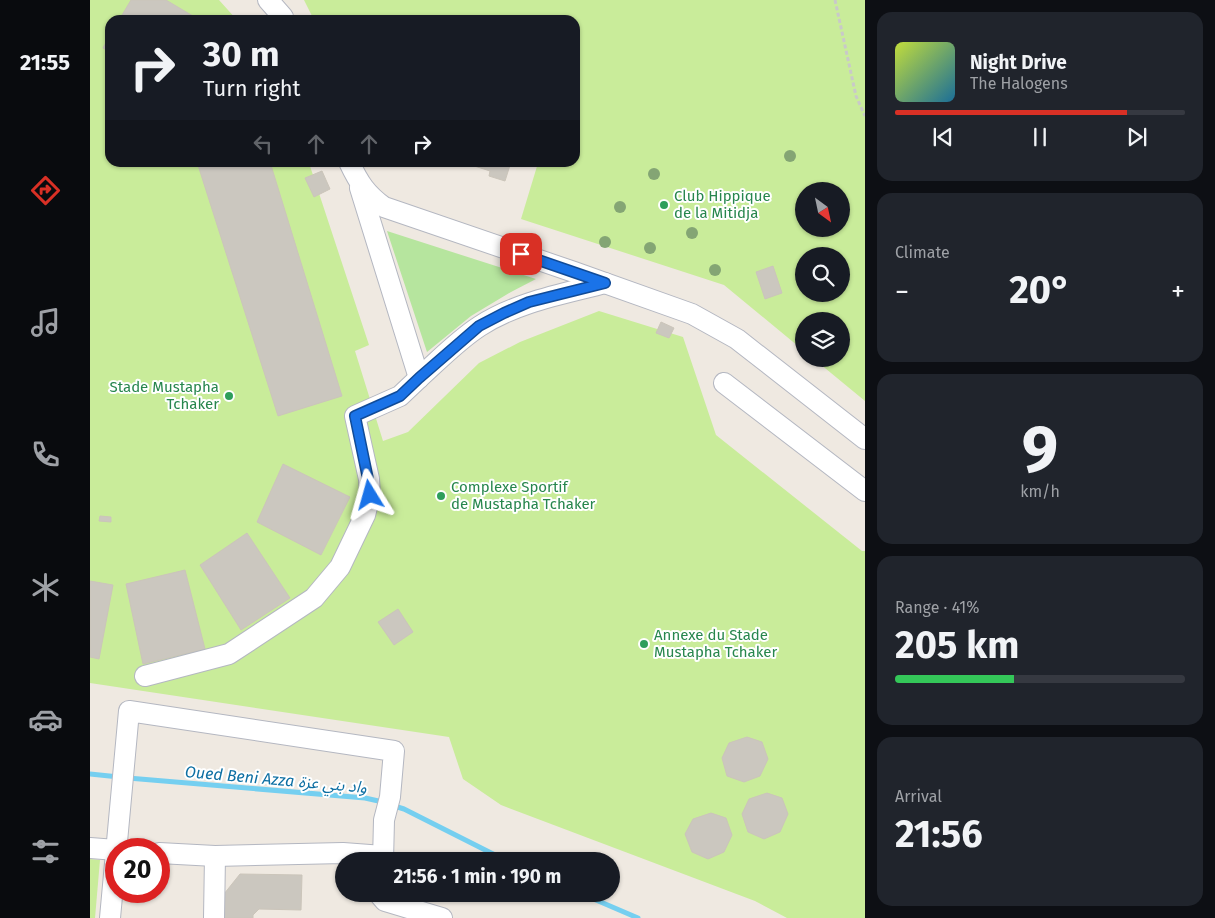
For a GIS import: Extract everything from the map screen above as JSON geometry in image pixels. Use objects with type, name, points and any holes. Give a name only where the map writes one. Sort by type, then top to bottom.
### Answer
[{"type":"street","points":[[268,0],[281,12]]},
{"type":"street","points":[[351,167],[358,182],[419,378]]},
{"type":"street","points":[[358,182],[374,200],[396,212],[605,283],[692,314],[715,325],[737,339],[865,439]]},
{"type":"street","points":[[145,676],[229,654],[314,598],[340,567],[365,515],[370,495],[355,416],[400,396],[479,326],[529,302],[605,283]]},
{"type":"street","points":[[724,383],[865,491]]},
{"type":"street","points":[[117,838],[129,712],[394,751],[390,797],[384,820],[383,852]]},
{"type":"street","points":[[90,848],[105,849]]},
{"type":"street","points":[[170,854],[215,856],[335,857]]},
{"type":"street","points":[[214,918],[215,856]]},
{"type":"street","points":[[383,902],[442,918]]},
{"type":"street","points":[[110,918],[111,903]]},
{"type":"path","points":[[835,0],[856,96],[865,116]]},
{"type":"green space","name":"Complexe Sportif de Mustapha Tchaker","points":[[90,0],[219,0],[232,15],[105,15],[105,167],[310,167],[369,345],[355,351],[383,441],[408,432],[479,363],[520,342],[599,311],[683,337],[716,435],[862,551],[865,551],[865,918],[787,918],[755,901],[501,805],[463,779],[449,737],[90,683]]},
{"type":"green space","name":"Club Hippique de la Mitidja","points":[[304,0],[865,0],[865,401],[824,367],[850,367],[850,312],[795,312],[795,344],[724,285],[521,219],[537,167],[580,167],[580,15],[312,15]]},
{"type":"green space","points":[[387,231],[536,279],[471,316],[427,352]]},
{"type":"green space","points":[[90,859],[100,860],[95,918],[90,918]]},
{"type":"building","points":[[131,0],[166,0],[191,15],[122,15]]},
{"type":"building","points":[[199,167],[272,167],[342,396],[278,416]]},
{"type":"building","points":[[478,167],[509,167],[505,181],[489,176],[490,171]]},
{"type":"building","points":[[322,171],[330,189],[314,197],[305,178]]},
{"type":"building","points":[[773,266],[782,293],[765,299],[756,272]]},
{"type":"building","points":[[661,322],[674,328],[669,338],[656,333]]},
{"type":"building","points":[[283,464],[350,497],[321,555],[257,522]]},
{"type":"building","points":[[100,516],[111,517],[111,522],[99,521]]},
{"type":"building","points":[[247,533],[290,598],[241,630],[200,565]]},
{"type":"building","points":[[185,570],[205,649],[143,664],[126,584]]},
{"type":"building","points":[[90,581],[113,585],[99,659],[90,657]]},
{"type":"building","points":[[398,609],[413,632],[394,645],[378,622]]},
{"type":"building","points":[[747,737],[762,742],[768,759],[760,776],[744,782],[727,776],[722,758],[729,743]]},
{"type":"building","points":[[767,793],[782,798],[788,814],[780,832],[764,839],[748,832],[742,814],[749,799]]},
{"type":"building","points":[[711,813],[726,818],[732,835],[724,852],[708,859],[692,852],[685,834],[693,819]]},
{"type":"building","points":[[240,874],[302,875],[301,910],[259,909],[253,915],[253,918],[224,918],[224,894]]},
{"type":"waterway","name":"Oued Beni Azza واد بني عزة","points":[[90,774],[119,777]]},
{"type":"waterway","name":"Oued Beni Azza واد بني عزة","points":[[128,778],[365,798],[383,802]]},
{"type":"waterway","name":"Oued Beni Azza واد بني عزة","points":[[391,805],[404,809],[489,852]]},
{"type":"waterway","name":"Oued Beni Azza واد بني عزة","points":[[601,902],[638,918]]},
{"type":"place","name":"Club Hippique de la Mitidja","points":[[664,205]]},
{"type":"place","name":"Stade Mustapha Tchaker","points":[[229,396]]},
{"type":"place","name":"Complexe Sportif de Mustapha Tchaker","points":[[441,496]]},
{"type":"place","name":"Annexe du Stade Mustapha Tchaker","points":[[644,644]]},
{"type":"route","points":[[370,495],[355,416],[400,396],[479,326],[529,302],[605,283],[521,254]]}]
